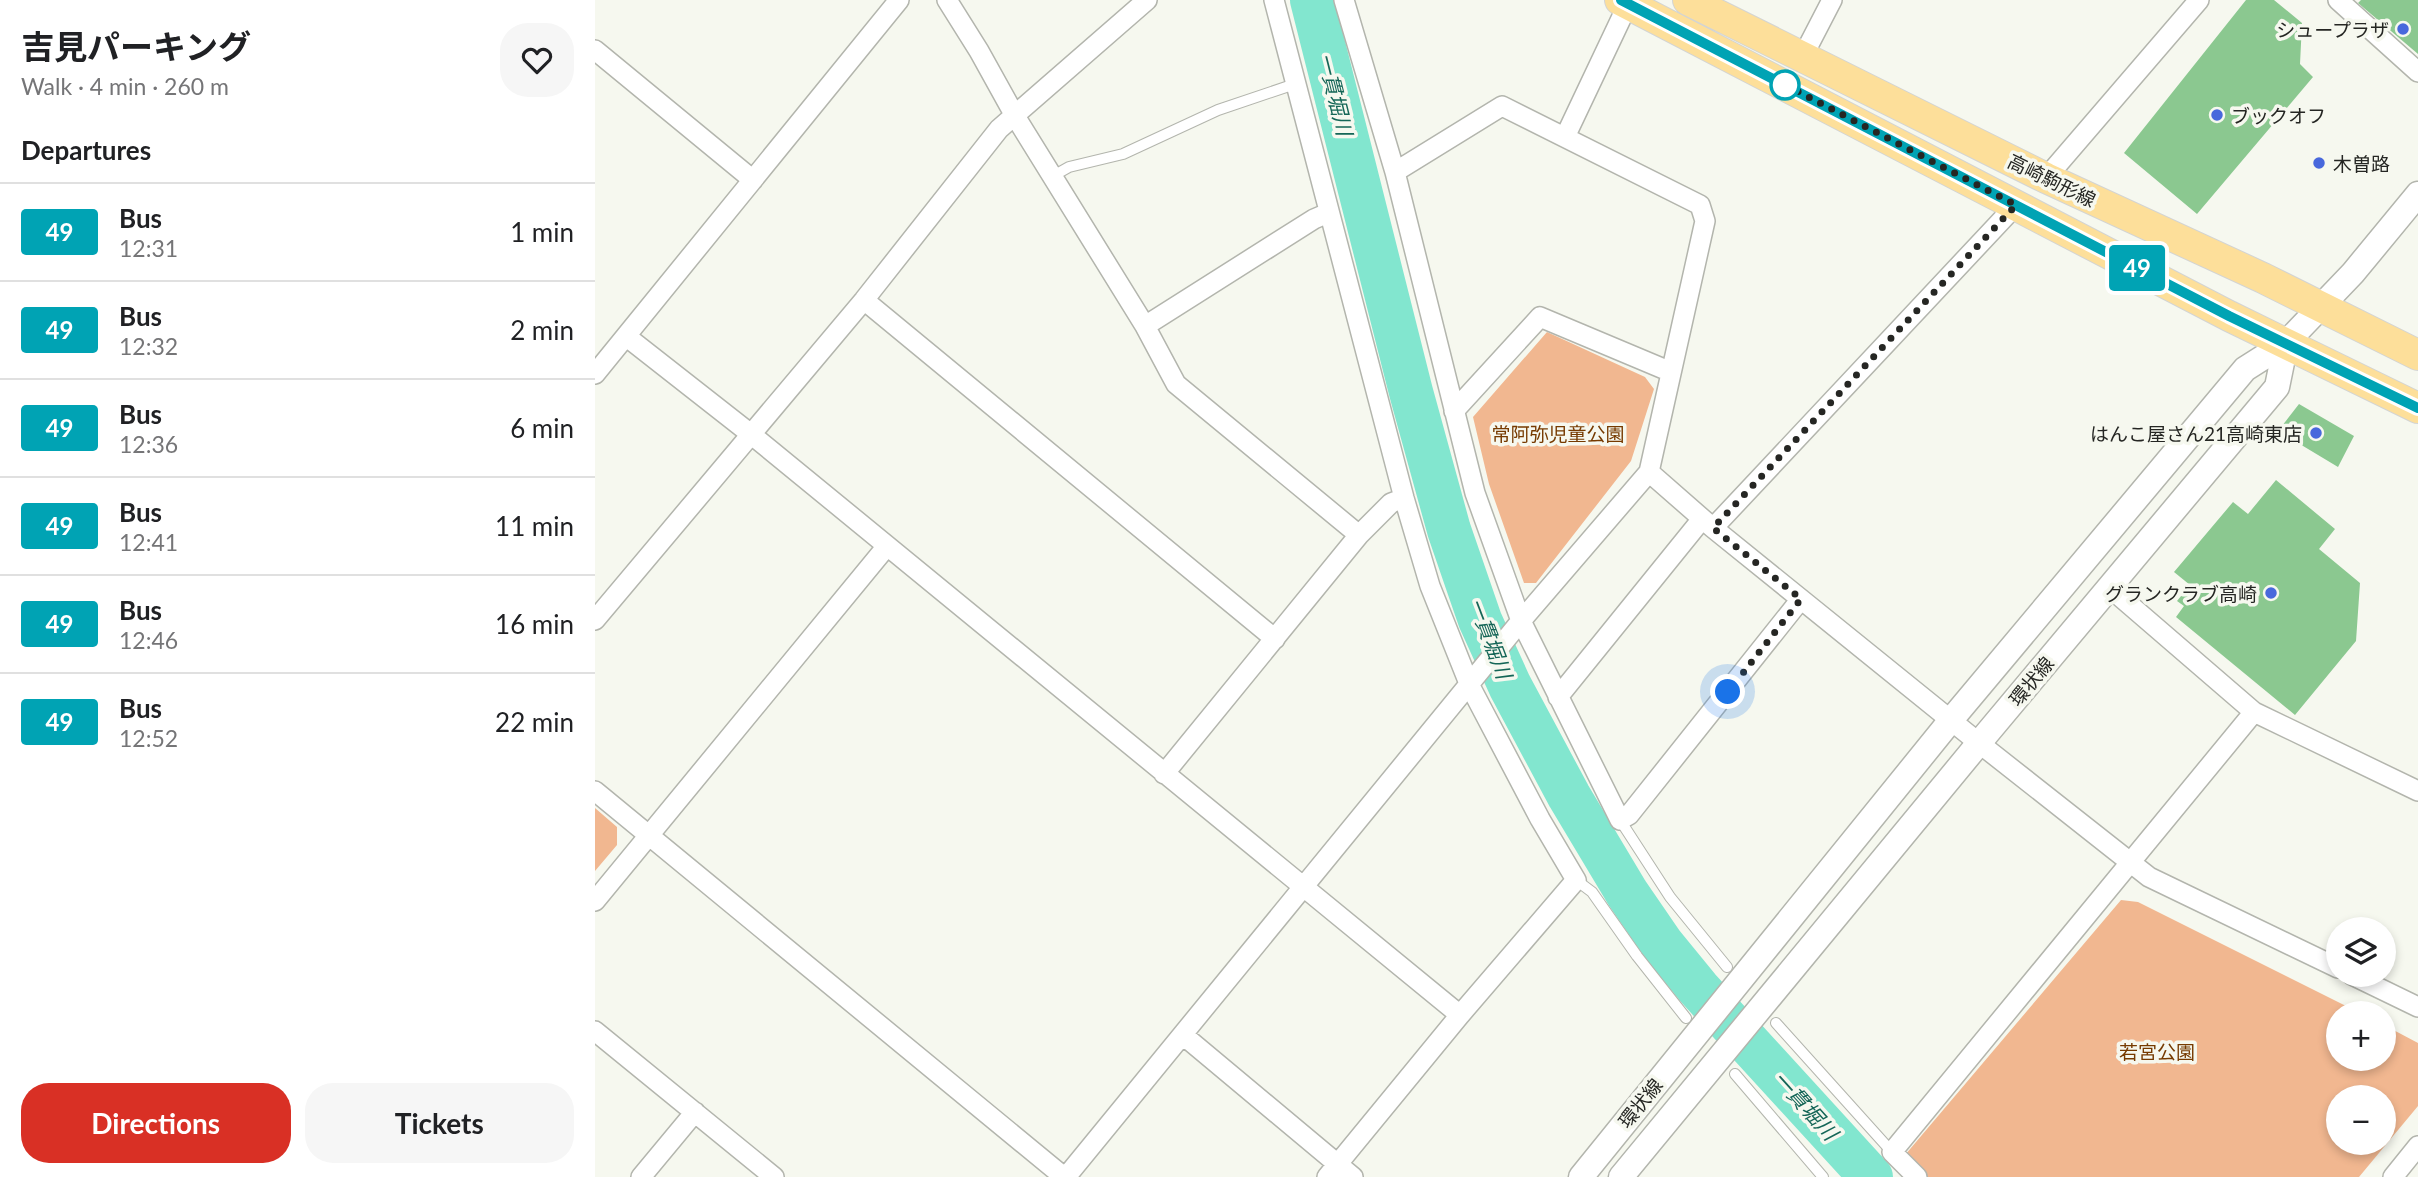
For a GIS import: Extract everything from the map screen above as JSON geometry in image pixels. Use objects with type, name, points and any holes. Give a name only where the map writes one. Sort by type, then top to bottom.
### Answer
[{"type":"main road","name":"高崎駒形線","points":[[1688,0],[2046,178],[2418,355]]},
{"type":"main road","name":"高崎駒形線","points":[[1624,2],[2286,344],[2418,408]]},
{"type":"street","points":[[595,374],[899,0]]},
{"type":"street","points":[[947,0],[1145,326],[1176,384],[1359,535]]},
{"type":"street","points":[[595,620],[864,300],[999,129],[1147,0]]},
{"type":"street","points":[[1274,0],[1328,213],[1430,586],[1470,685],[1540,820],[1576,880],[1460,1014],[1332,1171]]},
{"type":"street","points":[[1344,0],[1395,172],[1475,493],[1521,621],[1621,820],[1629,815],[1801,599]]},
{"type":"street","points":[[1803,55],[1832,0]]},
{"type":"street","points":[[2046,178],[2199,0]]},
{"type":"street","points":[[2338,0],[2418,72]]},
{"type":"street","points":[[1565,137],[1624,2]]},
{"type":"street","points":[[595,50],[753,180]]},
{"type":"street","points":[[595,791],[1065,1177],[1305,888],[1521,621],[1649,471],[1705,221],[1700,205],[1502,106],[1395,172]]},
{"type":"street","name":"環状線","points":[[1581,1177],[1693,1023],[1731,976],[1951,720],[2245,369],[2286,344],[2322,307],[2418,194]]},
{"type":"street","points":[[1558,697],[1708,524],[2016,205]]},
{"type":"street","points":[[1145,326],[1314,219],[1328,213]]},
{"type":"street","points":[[864,300],[1275,639]]},
{"type":"street","points":[[1454,411],[1539,317],[1671,372]]},
{"type":"street","points":[[627,337],[752,435],[1460,1014]]},
{"type":"street","name":"環状線","points":[[1622,1177],[1722,1053],[1767,1017],[1979,743],[2277,387],[2286,344]]},
{"type":"street","points":[[1649,471],[1708,524],[2149,877],[2326,962]]},
{"type":"street","points":[[1164,774],[1359,535],[1391,503],[1404,498]]},
{"type":"street","points":[[595,901],[887,546]]},
{"type":"street","points":[[2109,587],[2254,712],[2418,791]]},
{"type":"street","points":[[1917,1177],[1892,1152],[2254,712]]},
{"type":"street","points":[[2377,987],[2418,1007]]},
{"type":"street","points":[[595,1031],[774,1177]]},
{"type":"street","points":[[1183,1035],[1332,1171],[1353,1177]]},
{"type":"street","points":[[641,1177],[695,1112]]},
{"type":"street","points":[[2394,1177],[2418,1146]]},
{"type":"lane","points":[[1053,176],[1069,167],[1123,154],[1218,110],[1295,84]]},
{"type":"lane","points":[[1621,820],[1670,897],[1731,976]]},
{"type":"lane","points":[[1576,880],[1592,892],[1637,956],[1693,1023]]},
{"type":"lane","points":[[1767,1017],[1892,1152]]},
{"type":"lane","points":[[1735,1074],[1823,1177]]},
{"type":"green space","name":"常阿弥児童公園","points":[[1547,332],[1645,377],[1654,389],[1631,461],[1536,583],[1524,583],[1489,484],[1473,417]]},
{"type":"green space","points":[[595,808],[617,827],[617,845],[595,871]]},
{"type":"green space","name":"若宮公園","points":[[2121,900],[2138,902],[2336,1001],[2326,1001],[2326,1071],[2396,1071],[2396,1031],[2418,1043],[2418,1106],[2396,1132],[2396,1085],[2326,1085],[2326,1155],[2377,1155],[2359,1177],[1927,1177],[1905,1155]]},
{"type":"building","name":"ブックオフ","points":[[2246,0],[2274,0],[2302,23],[2300,64],[2313,77],[2197,214],[2124,153]]},
{"type":"building","name":"シュープラザ","points":[[2361,0],[2418,0],[2418,54],[2358,3]]},
{"type":"building","name":"はんこ屋さん21高崎東店","points":[[2299,404],[2354,436],[2338,467],[2278,431]]},
{"type":"building","name":"グランクラブ高崎","points":[[2276,480],[2335,529],[2319,549],[2360,583],[2356,641],[2295,715],[2176,617],[2184,606],[2177,601],[2190,585],[2174,572],[2233,502],[2248,514]]},
{"type":"waterway","name":"一貫堀川","points":[[1312,0],[1411,392],[1449,530],[1480,620],[1510,686],[1569,796],[1627,893],[1662,944],[1698,988],[1871,1177]]},
{"type":"bus line","name":"49","points":[[1621,0],[2229,316],[2418,408]]},
{"type":"place","name":"シュープラザ","points":[[2403,29]]},
{"type":"place","name":"ブックオフ","points":[[2217,115]]},
{"type":"place","name":"木曽路","points":[[2319,163]]},
{"type":"place","name":"はんこ屋さん21高崎東店","points":[[2316,433]]},
{"type":"place","name":"グランクラブ高崎","points":[[2271,593]]},
{"type":"route","points":[[1728,692],[1801,599],[1713,528],[2016,205],[1774,79],[1785,85]]}]
